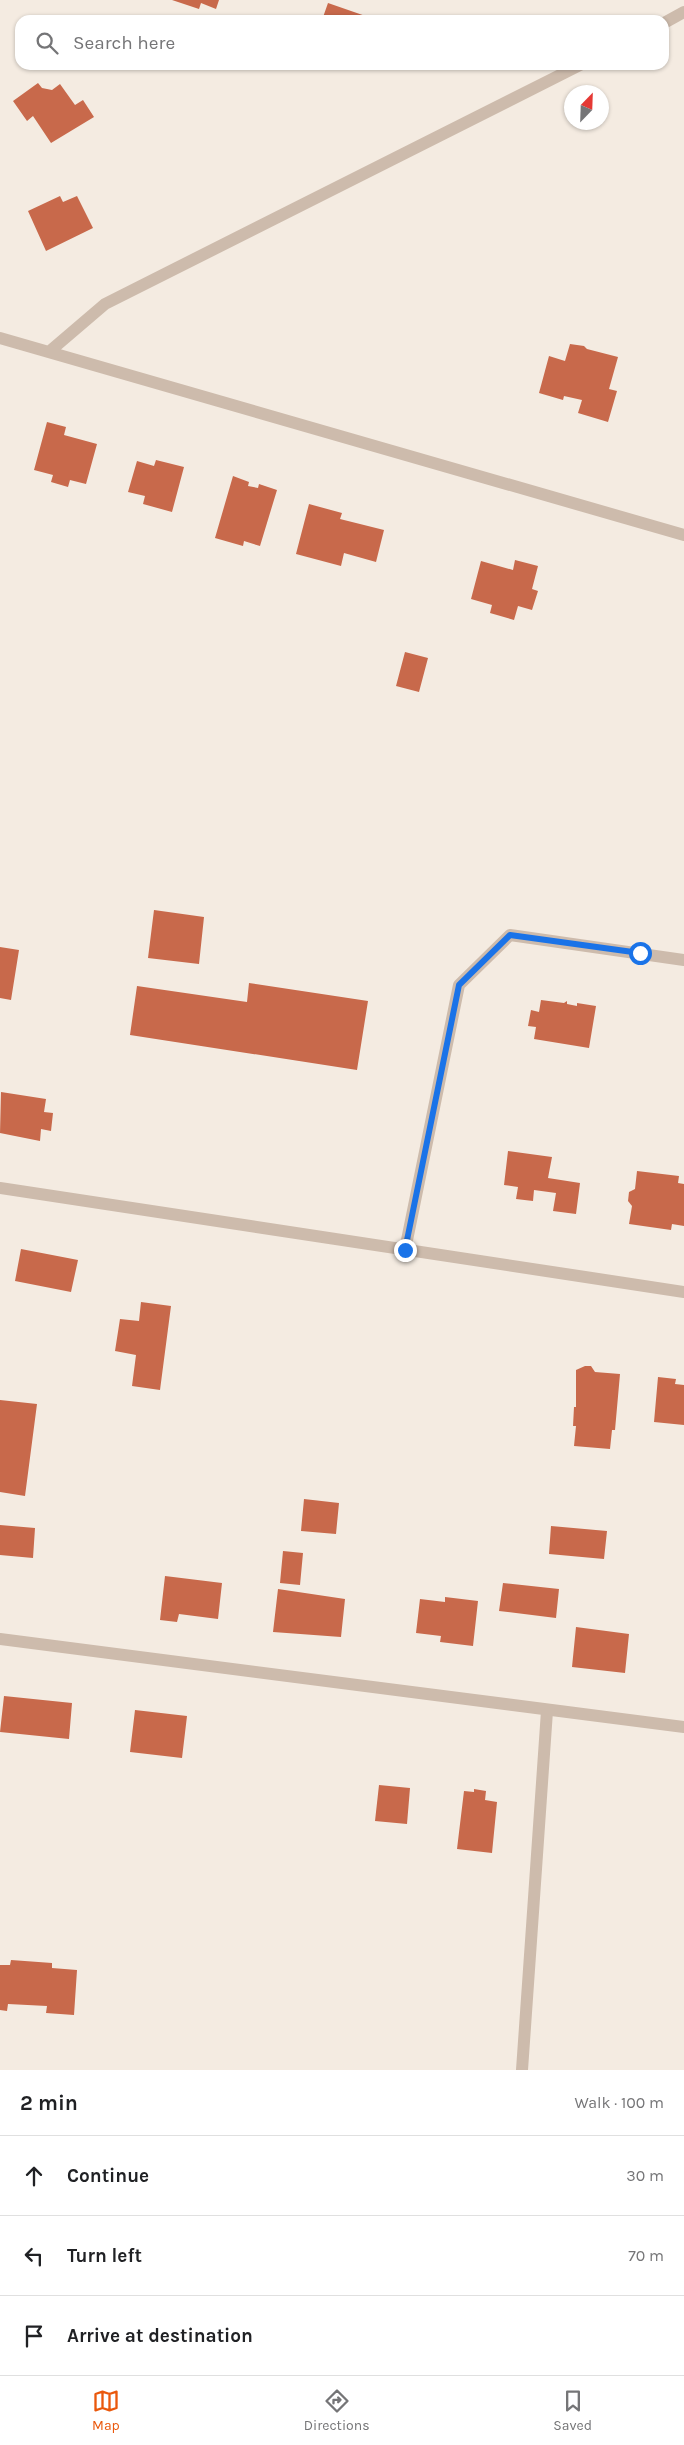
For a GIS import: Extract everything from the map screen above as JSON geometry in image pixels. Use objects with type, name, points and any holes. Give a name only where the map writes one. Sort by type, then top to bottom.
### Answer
[{"type":"street","points":[[669,20],[684,12]]},
{"type":"street","points":[[50,351],[105,304],[570,70]]},
{"type":"street","points":[[0,338],[684,535]]},
{"type":"street","points":[[405,1250],[459,985],[510,935],[684,960]]},
{"type":"street","points":[[0,1188],[684,1292]]},
{"type":"street","points":[[0,1639],[684,1728]]},
{"type":"street","points":[[522,2070],[547,1710]]},
{"type":"building","points":[[172,0],[219,0],[216,9],[201,3],[199,9]]},
{"type":"building","points":[[328,3],[363,15],[324,15]]},
{"type":"building","points":[[38,83],[42,88],[52,90],[60,84],[75,105],[83,100],[94,117],[51,143],[33,116],[27,121],[13,101]]},
{"type":"building","points":[[60,196],[63,202],[77,196],[93,228],[46,251],[28,211]]},
{"type":"building","points":[[570,344],[584,346],[587,349],[618,357],[609,389],[617,391],[608,422],[578,413],[582,400],[564,396],[563,400],[539,393],[549,356],[565,361]]},
{"type":"building","points":[[47,422],[66,427],[64,435],[97,444],[86,484],[70,480],[68,487],[51,482],[53,475],[34,470]]},
{"type":"building","points":[[156,460],[184,467],[172,512],[143,504],[145,496],[128,492],[137,461],[154,466]]},
{"type":"building","points":[[233,476],[249,482],[248,486],[258,488],[259,484],[277,490],[260,546],[244,541],[243,546],[215,538]]},
{"type":"building","points":[[309,504],[342,513],[340,519],[384,530],[376,562],[344,553],[341,566],[296,554]]},
{"type":"building","points":[[515,560],[538,566],[532,589],[538,591],[532,610],[518,606],[514,620],[490,613],[492,605],[471,599],[481,561],[513,570]]},
{"type":"building","points":[[405,652],[428,658],[419,692],[396,686]]},
{"type":"building","points":[[154,910],[204,917],[199,964],[148,958]]},
{"type":"building","points":[[0,947],[19,950],[11,1000],[0,998]]},
{"type":"building","points":[[249,983],[368,1001],[357,1070],[130,1035],[137,986],[247,1002]]},
{"type":"building","points":[[541,1000],[564,1003],[567,1001],[567,1004],[577,1006],[577,1003],[596,1006],[589,1048],[534,1039],[536,1027],[528,1026],[531,1010],[539,1012]]},
{"type":"building","points":[[1,1092],[46,1099],[44,1112],[53,1113],[51,1131],[41,1129],[40,1141],[0,1133]]},
{"type":"building","points":[[508,1151],[552,1157],[548,1178],[580,1183],[576,1214],[553,1211],[556,1193],[534,1190],[533,1201],[516,1199],[518,1187],[504,1185]]},
{"type":"building","points":[[637,1171],[679,1176],[678,1183],[684,1184],[684,1226],[672,1224],[671,1230],[629,1224],[632,1206],[628,1201],[629,1192],[635,1189]]},
{"type":"building","points":[[21,1249],[78,1260],[71,1292],[15,1281]]},
{"type":"building","points":[[141,1302],[171,1306],[160,1390],[132,1386],[136,1355],[115,1351],[120,1319],[139,1321]]},
{"type":"building","points":[[585,1366],[591,1366],[595,1372],[620,1374],[615,1430],[612,1430],[610,1449],[574,1446],[576,1426],[573,1426],[574,1407],[576,1407],[576,1370]]},
{"type":"building","points":[[658,1377],[676,1379],[675,1384],[684,1385],[684,1425],[654,1422]]},
{"type":"building","points":[[0,1400],[37,1404],[25,1496],[0,1492]]},
{"type":"building","points":[[304,1499],[339,1503],[336,1534],[301,1531]]},
{"type":"building","points":[[0,1525],[35,1528],[33,1558],[0,1555]]},
{"type":"building","points":[[551,1526],[607,1531],[604,1559],[549,1554]]},
{"type":"building","points":[[283,1551],[303,1553],[300,1585],[280,1583]]},
{"type":"building","points":[[165,1576],[222,1583],[218,1619],[179,1614],[177,1622],[160,1620]]},
{"type":"building","points":[[503,1583],[559,1589],[556,1618],[499,1611]]},
{"type":"building","points":[[278,1589],[345,1599],[341,1637],[273,1632]]},
{"type":"building","points":[[445,1597],[478,1601],[473,1646],[440,1642],[441,1636],[416,1633],[420,1599],[445,1602]]},
{"type":"building","points":[[576,1627],[629,1634],[625,1673],[572,1667]]},
{"type":"building","points":[[4,1696],[72,1703],[69,1739],[0,1732]]},
{"type":"building","points":[[135,1710],[187,1716],[182,1758],[130,1752]]},
{"type":"building","points":[[379,1785],[410,1788],[407,1824],[375,1821]]},
{"type":"building","points":[[474,1789],[486,1791],[485,1800],[497,1802],[492,1853],[457,1849],[464,1791],[474,1792]]},
{"type":"building","points":[[11,1960],[52,1963],[52,1968],[77,1970],[74,2015],[46,2013],[47,2006],[8,2004],[7,2011],[0,2010],[0,1965],[10,1965]]},
{"type":"route","points":[[405,1250],[459,985],[510,935],[640,953]]}]
